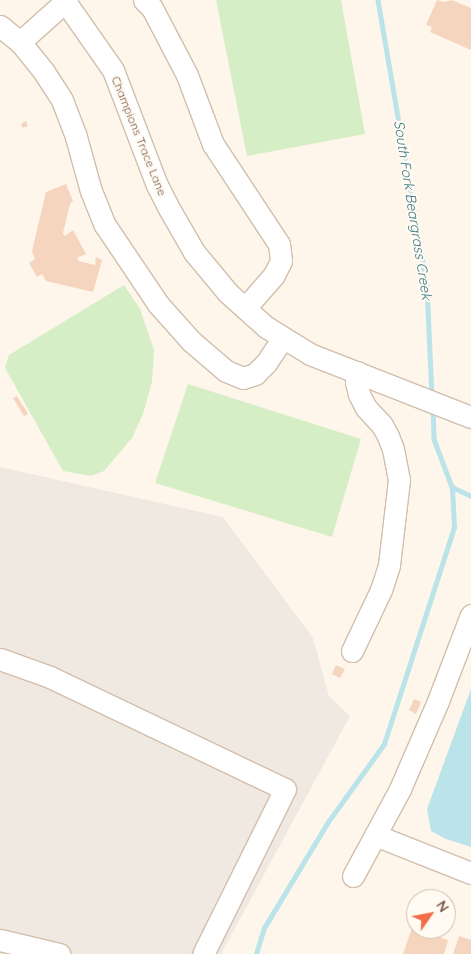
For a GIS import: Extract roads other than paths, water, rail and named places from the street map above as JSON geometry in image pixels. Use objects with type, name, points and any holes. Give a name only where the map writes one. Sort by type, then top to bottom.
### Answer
[{"type":"street","points":[[20,42],[65,0]]},
{"type":"street","name":"Champions Trace Lane","points":[[65,0],[113,70],[157,185],[181,229],[212,275],[245,308],[283,338],[310,354],[471,417]]},
{"type":"street","points":[[144,0],[152,8],[187,75],[213,144],[279,244],[281,261],[274,275],[245,308]]},
{"type":"street","points":[[0,26],[20,42],[44,72],[62,100],[76,137],[91,191],[105,225],[158,304],[191,341],[226,371],[242,378],[255,374],[266,363],[283,338]]},
{"type":"street","points":[[352,651],[381,590],[389,565],[398,507],[399,480],[393,449],[388,436],[382,425],[366,408],[359,394],[356,382],[358,372]]},
{"type":"street","points":[[353,876],[400,789],[438,701],[471,615]]},
{"type":"street","points":[[0,659],[50,676],[284,789],[203,954]]},
{"type":"street","points":[[375,834],[471,873]]},
{"type":"street","points":[[0,940],[59,954]]},
{"type":"water","points":[[471,689],[471,847],[446,839],[431,831],[427,809]]},
{"type":"waterway","name":"South Fork Beargrass Creek","points":[[378,0],[427,286],[432,395]]},
{"type":"waterway","name":"South Fork Beargrass Creek","points":[[433,408],[434,439],[452,487],[471,496]]},
{"type":"waterway","points":[[256,954],[264,928],[328,822],[384,744],[454,527],[452,487]]}]
